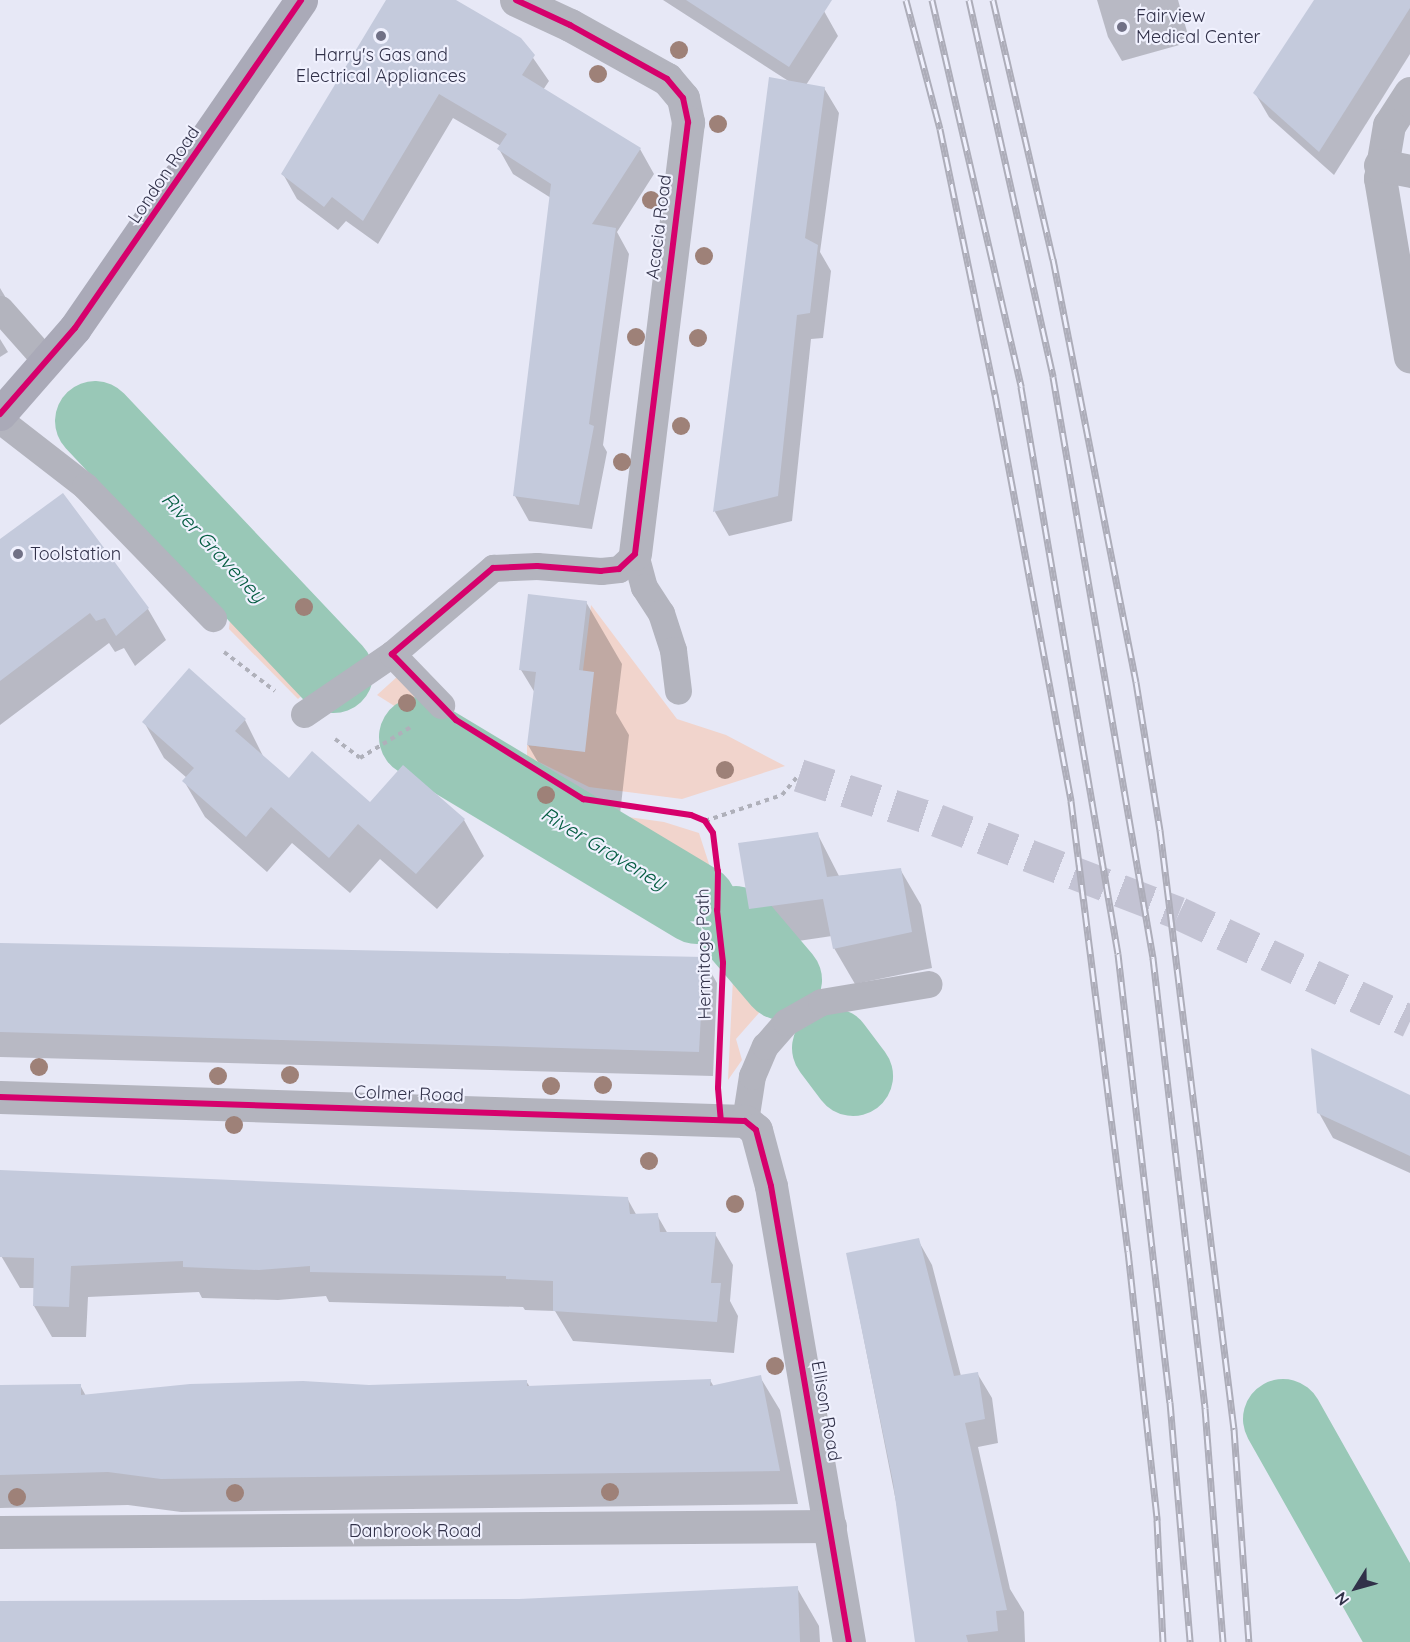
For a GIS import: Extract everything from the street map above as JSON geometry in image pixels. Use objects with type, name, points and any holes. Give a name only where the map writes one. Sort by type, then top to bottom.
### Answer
[{"type":"highway","name":"London Road","points":[[0,414],[48,363],[139,237],[301,0]]},
{"type":"street","name":"Acacia Road","points":[[516,0],[667,79],[683,98],[688,122],[635,554]]},
{"type":"street","points":[[1410,93],[1389,125],[1395,168],[1385,222],[1410,357]]},
{"type":"street","name":"Colmer Road","points":[[0,1097],[745,1121]]},
{"type":"street","name":"Ellison Road","points":[[745,1121],[756,1130],[771,1186],[849,1642]]},
{"type":"street","name":"Danbrook Road","points":[[0,1532],[830,1526]]},
{"type":"lane","points":[[0,309],[48,363]]},
{"type":"lane","points":[[0,420],[85,486],[213,618]]},
{"type":"lane","points":[[304,714],[392,654],[493,568],[537,566],[601,571],[619,569],[635,554],[644,587],[661,613],[673,650],[678,691]]},
{"type":"lane","points":[[392,654],[441,705]]},
{"type":"lane","points":[[745,1121],[752,1076],[765,1046],[786,1022],[821,1002],[929,984]]},
{"type":"path","points":[[360,758],[441,705]]},
{"type":"path","points":[[704,822],[782,795],[799,775]]},
{"type":"shaded area","points":[[234,581],[326,674],[298,699],[229,629]]},
{"type":"shaded area","points":[[591,605],[677,719],[726,735],[785,766],[682,799],[589,787],[527,756],[527,745],[580,751],[583,670]]},
{"type":"shaded area","points":[[398,676],[438,717],[585,811],[664,822],[699,833],[710,867],[708,896],[581,824],[377,695]]},
{"type":"shaded area","points":[[735,937],[780,989],[736,1039],[742,1060],[728,1080]]},
{"type":"building","points":[[386,0],[456,0],[521,38],[535,55],[522,75],[641,148],[592,224],[616,228],[589,424],[594,426],[579,505],[513,496],[551,184],[497,149],[507,134],[439,94],[363,221],[332,197],[324,207],[281,174]]},
{"type":"building","points":[[686,0],[832,0],[789,67]]},
{"type":"building","points":[[1314,0],[1410,0],[1410,8],[1319,152],[1253,93]]},
{"type":"building","points":[[769,77],[825,87],[805,238],[818,245],[810,313],[797,315],[778,496],[713,512]]},
{"type":"building","points":[[63,493],[149,608],[116,636],[105,618],[96,621],[90,613],[0,681],[0,539]]},
{"type":"building","points":[[528,594],[587,601],[579,670],[594,672],[585,752],[527,745],[536,672],[519,670]]},
{"type":"building","points":[[189,668],[246,719],[235,731],[289,778],[312,751],[370,802],[403,765],[465,819],[416,874],[358,824],[329,858],[271,807],[246,837],[182,781],[194,768],[142,722]]},
{"type":"building","points":[[818,832],[827,877],[901,868],[912,932],[833,949],[823,899],[749,909],[738,843]]},
{"type":"building","points":[[0,943],[704,957],[699,1052],[0,1032]]},
{"type":"building","points":[[1311,1048],[1410,1095],[1410,1156],[1317,1113]]},
{"type":"building","points":[[0,1170],[628,1197],[630,1214],[658,1213],[660,1232],[716,1232],[711,1283],[721,1283],[717,1322],[553,1311],[553,1281],[506,1279],[506,1276],[310,1272],[310,1266],[259,1270],[183,1267],[183,1261],[71,1266],[69,1307],[33,1306],[34,1258],[0,1257]]},
{"type":"building","points":[[919,1238],[954,1376],[978,1372],[985,1419],[965,1423],[1007,1610],[996,1611],[998,1631],[966,1635],[968,1642],[915,1642],[893,1482],[846,1253]]},
{"type":"building","points":[[761,1375],[780,1471],[161,1479],[108,1472],[0,1475],[0,1385],[81,1384],[81,1395],[190,1384],[303,1381],[369,1385],[527,1380],[527,1386],[711,1379],[710,1386]]},
{"type":"building","points":[[798,1586],[800,1642],[0,1642],[0,1601],[519,1599]]},
{"type":"waterway","name":"River Graveney","points":[[95,421],[333,673]]},
{"type":"waterway","name":"River Graveney","points":[[419,737],[697,904]]},
{"type":"waterway","name":"River Graveney","points":[[736,926],[782,980]]},
{"type":"waterway","name":"River Graveney","points":[[832,1048],[853,1076]]},
{"type":"waterway","name":"River Graveney","points":[[1283,1419],[1406,1637]]},
{"type":"tunnel","points":[[799,775],[937,820],[1179,913],[1410,1021]]},
{"type":"railway","points":[[906,0],[940,129],[995,394],[1071,801],[1128,1251],[1157,1520],[1163,1642]]},
{"type":"railway","points":[[932,0],[1021,387],[1118,954],[1170,1402],[1190,1642]]},
{"type":"railway","points":[[969,0],[1053,377],[1153,958],[1205,1408],[1223,1642]]},
{"type":"railway","points":[[993,0],[1053,259],[1136,682],[1160,830],[1234,1429],[1249,1642]]},
{"type":"cycle path","points":[[0,414],[75,328],[301,0]]},
{"type":"cycle path","name":"Hermitage Path","points":[[516,0],[570,25],[667,79],[683,98],[688,122],[635,554],[619,569],[601,571],[537,566],[493,568],[392,654],[456,720],[583,799],[691,815],[705,821],[713,833],[718,871],[717,910],[723,963],[718,1088],[721,1120]]},
{"type":"cycle path","points":[[0,1097],[745,1121],[756,1130],[771,1186],[849,1642]]},
{"type":"place","name":"Fairview Medical Center","points":[[1122,27]]},
{"type":"place","name":"Harry's Gas and Electrical Appliances","points":[[381,36]]},
{"type":"place","name":"Toolstation","points":[[18,554]]}]
